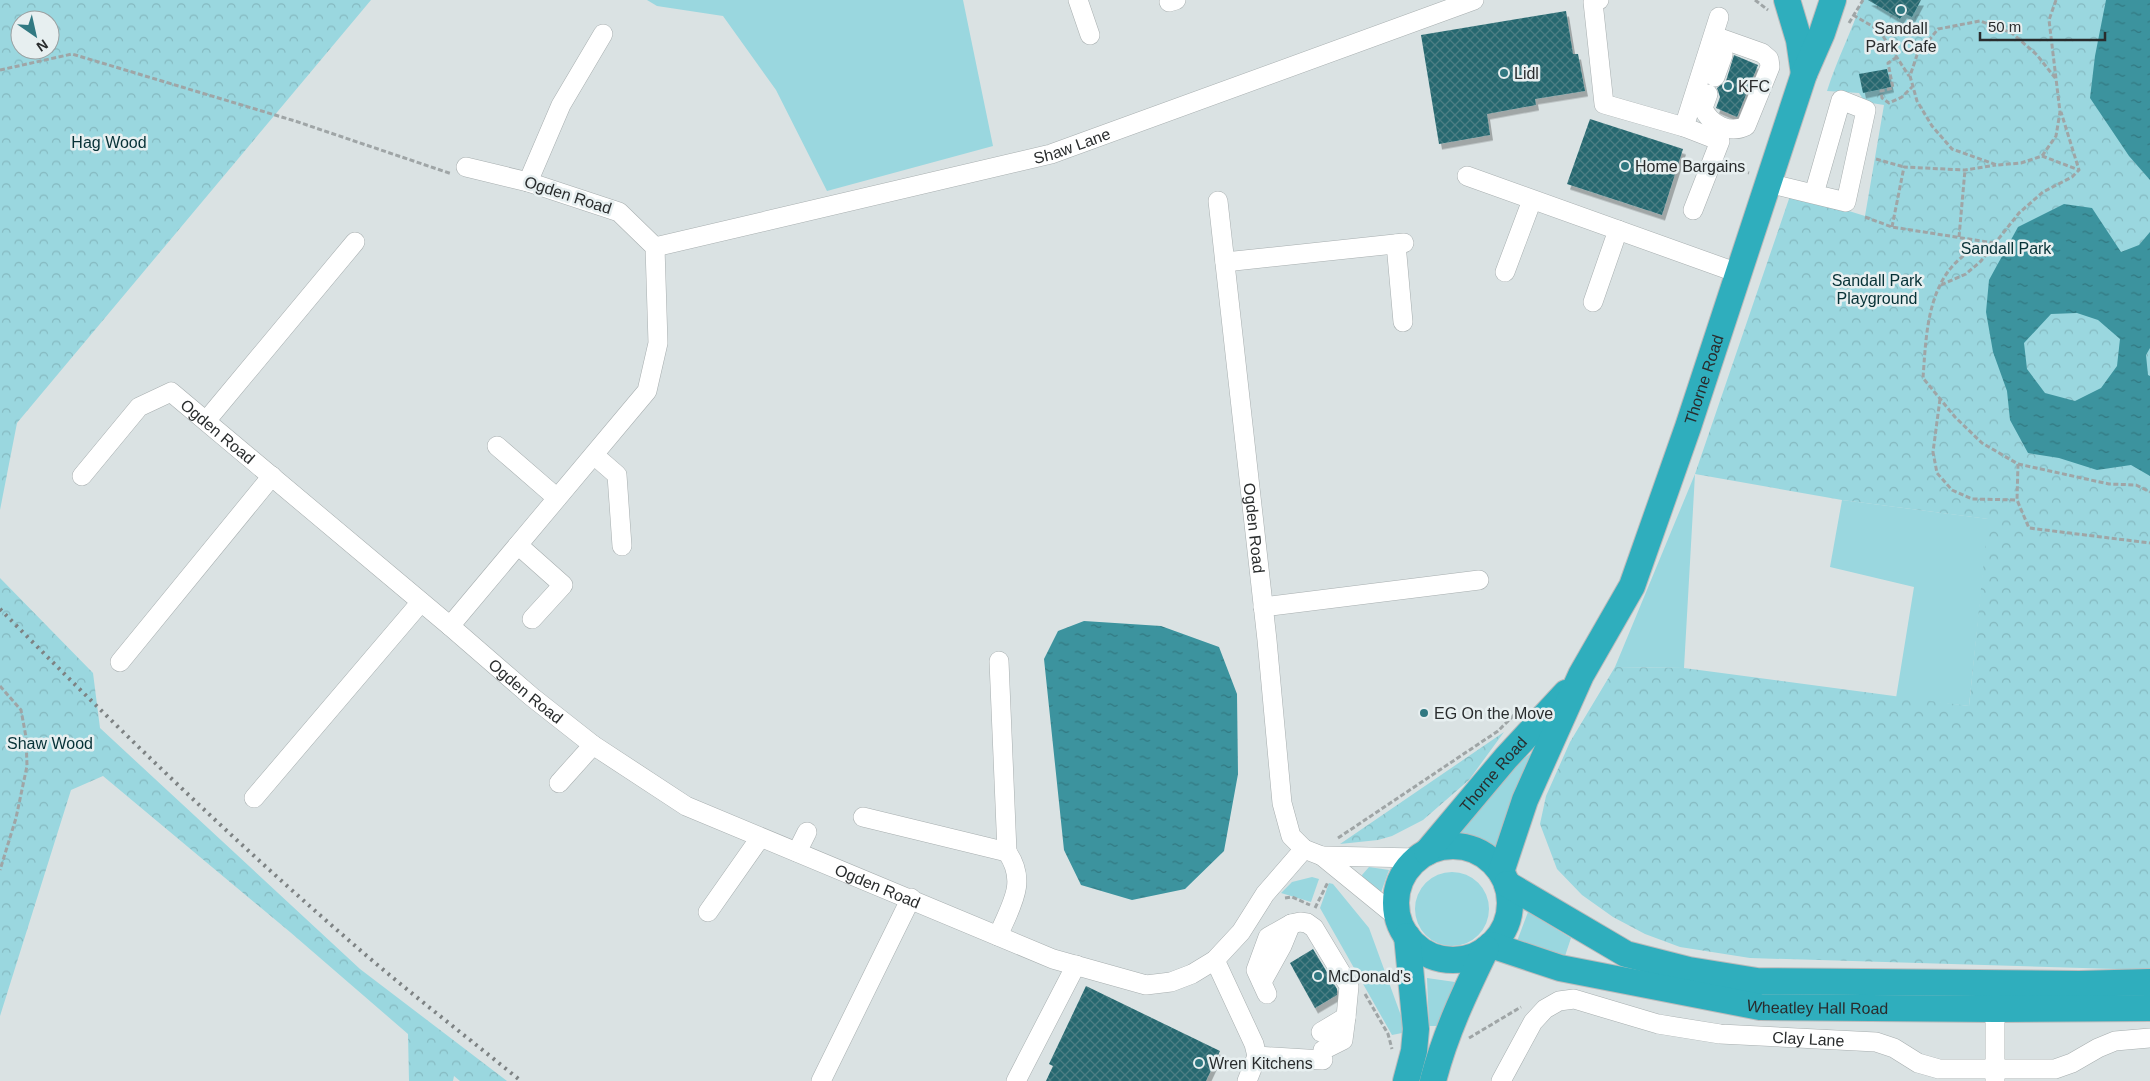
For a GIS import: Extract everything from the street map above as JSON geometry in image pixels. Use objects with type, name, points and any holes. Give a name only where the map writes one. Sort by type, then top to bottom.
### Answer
[{"type":"highway","name":"Thorne Road","points":[[1787,0],[1799,40],[1804,74]]},
{"type":"highway","name":"Thorne Road","points":[[1504,878],[1525,800],[1581,676],[1632,586],[1688,427],[1804,74],[1822,33],[1843,8]]},
{"type":"highway","name":"Thorne Road","points":[[1422,855],[1506,758],[1581,676]]},
{"type":"highway","points":[[1406,1081],[1414,1051],[1416,1029],[1402,927],[1396,901],[1399,885],[1409,866],[1422,855],[1447,846],[1468,847],[1487,856],[1504,878],[1510,895],[1508,917],[1499,937],[1489,947],[1460,1000],[1440,1054],[1434,1081]]},
{"type":"highway","name":"Wheatley Hall Road","points":[[1504,878],[1626,954],[1689,970],[1757,981],[2069,984],[2150,982]]},
{"type":"highway","points":[[1402,927],[1423,951],[1444,959],[1466,958],[1489,947]]},
{"type":"highway","name":"Wheatley Hall Road","points":[[1489,947],[1560,968],[1760,1007],[2150,1008]]},
{"type":"street","points":[[1078,0],[1090,35]]},
{"type":"street","name":"Shaw Lane","points":[[655,247],[1051,154],[1474,0]]},
{"type":"street","points":[[1599,0],[1592,2],[1604,104],[1684,127],[1720,141],[1693,210]]},
{"type":"street","points":[[1684,127],[1719,17]]},
{"type":"street","points":[[528,182],[562,105],[604,34]]},
{"type":"street","points":[[1712,40],[1762,53],[1769,59],[1770,67],[1746,126],[1737,130],[1728,129],[1707,116],[1703,108],[1722,55],[1712,40]]},
{"type":"street","points":[[1768,181],[1814,194],[1846,202],[1866,110],[1841,100],[1814,194]]},
{"type":"street","name":"Ogden Road","points":[[466,167],[528,182],[619,212],[655,247]]},
{"type":"street","points":[[1467,176],[1738,273]]},
{"type":"street","points":[[1505,272],[1532,200]]},
{"type":"street","name":"Ogden Road","points":[[1218,201],[1263,607],[1282,803],[1291,836],[1313,852],[1402,927]]},
{"type":"street","points":[[1594,302],[1618,230]]},
{"type":"street","points":[[206,421],[354,242]]},
{"type":"street","points":[[1224,262],[1400,244],[1403,322]]},
{"type":"street","points":[[450,626],[647,391],[658,343],[655,247]]},
{"type":"street","name":"Ogden Road","points":[[82,476],[139,407],[171,392],[450,626],[532,698],[594,745],[686,806],[760,838],[911,898],[1053,959],[1146,985],[1171,982],[1192,974],[1215,960],[1241,932],[1265,894],[1313,852]]},
{"type":"street","points":[[496,446],[558,498]]},
{"type":"street","points":[[594,454],[617,475],[622,546]]},
{"type":"street","points":[[120,662],[272,476]]},
{"type":"street","points":[[518,545],[563,585],[532,619]]},
{"type":"street","points":[[1263,607],[1479,580]]},
{"type":"street","points":[[254,798],[421,602]]},
{"type":"street","points":[[998,936],[1019,882],[1015,862],[1008,852],[999,661]]},
{"type":"street","points":[[559,784],[594,745]]},
{"type":"street","points":[[863,817],[1008,852]]},
{"type":"street","points":[[798,852],[807,832]]},
{"type":"street","points":[[708,912],[760,838]]},
{"type":"street","points":[[1313,852],[1422,855]]},
{"type":"street","points":[[820,1081],[911,898]]},
{"type":"street","points":[[1257,1056],[1323,1047],[1346,1016],[1349,986],[1314,928],[1300,922],[1291,924],[1268,937],[1256,970],[1265,988]]},
{"type":"street","points":[[1215,960],[1254,1044],[1257,1056],[1247,1081]]},
{"type":"street","points":[[1016,1081],[1076,965]]},
{"type":"street","name":"Clay Lane","points":[[1501,1081],[1533,1022],[1545,1010],[1559,1001],[1574,999],[1658,1024],[1720,1034],[1876,1042],[1894,1048],[1918,1063],[1939,1069],[1995,1075],[2055,1069],[2072,1063],[2098,1048],[2115,1041],[2150,1038]]},
{"type":"street","points":[[1995,1009],[1995,1075]]},
{"type":"path","points":[[2056,0],[2049,20],[2060,112],[2079,170]]},
{"type":"path","points":[[1843,8],[1879,30],[1910,76],[1917,101],[1932,126],[1952,149],[1997,165]]},
{"type":"path","points":[[1910,76],[1917,55],[1938,29],[1980,21],[2012,33],[2037,55],[2056,79]]},
{"type":"path","points":[[0,70],[72,54],[295,121],[465,179],[466,167]]},
{"type":"path","points":[[1898,57],[1888,63],[1893,88],[1881,91],[1882,98],[1889,103],[1902,97],[1912,87]]},
{"type":"path","points":[[1876,159],[1904,167],[1964,170],[2021,163],[2042,156],[2056,136],[2060,112]]},
{"type":"path","points":[[2042,156],[2079,170]]},
{"type":"path","points":[[1712,161],[1768,181]]},
{"type":"path","points":[[1892,227],[1904,167]]},
{"type":"path","points":[[1959,237],[1964,170]]},
{"type":"path","points":[[1941,285],[1966,274],[1981,261],[1994,242],[2019,213],[2043,192],[2072,177],[2079,170]]},
{"type":"path","points":[[1865,217],[1892,227],[1994,242]]},
{"type":"path","points":[[1994,242],[1963,256],[1935,294],[1926,337],[1923,378],[1982,444],[2018,464],[2109,484],[2136,485],[2150,492]]},
{"type":"path","points":[[1940,398],[1932,452],[1937,473],[1952,490],[1972,499],[2017,500]]},
{"type":"path","points":[[2018,464],[2017,500],[2029,528],[2150,543]]},
{"type":"path","points":[[0,686],[21,710],[26,736],[27,766],[16,818],[0,870]]},
{"type":"path","points":[[1330,837],[1338,838],[1498,731],[1519,711]]},
{"type":"path","points":[[1463,1043],[1478,1032],[1529,1003]]},
{"type":"green space","name":"Hag Wood","points":[[0,0],[371,0],[17,423],[0,510]]},
{"type":"green space","points":[[647,0],[963,0],[993,146],[827,191],[776,90],[723,16],[657,6]]},
{"type":"green space","name":"Sandall Park","points":[[1862,0],[2150,0],[2150,970],[1750,958],[1680,947],[1645,934],[1613,917],[1582,895],[1557,869],[1540,824],[1546,796],[1570,742],[1615,667],[1684,668],[1969,706],[1988,519],[1842,500],[1695,474],[1791,193],[1865,216],[1884,105],[1865,102],[1859,93],[1827,91]]},
{"type":"green space","points":[[1695,474],[1684,668],[1615,667]]},
{"type":"green space","points":[[1842,500],[1989,519],[1969,706],[1896,698],[1914,587],[1830,567]]},
{"type":"green space","name":"Shaw Wood","points":[[0,578],[93,673],[100,728],[360,969],[507,1081],[460,1081],[454,1076],[453,1081],[409,1081],[408,1034],[290,932],[103,776],[71,790],[0,1016]]},
{"type":"green space","points":[[1504,732],[1469,780],[1423,820],[1392,836],[1378,840],[1340,844]]},
{"type":"green space","points":[[1534,751],[1497,849],[1487,841],[1454,834],[1497,779]]},
{"type":"green space","points":[[1369,867],[1389,870],[1380,895],[1365,885],[1362,875]]},
{"type":"green space","points":[[1452,872],[1473,878],[1483,888],[1489,909],[1483,930],[1473,940],[1452,946],[1431,940],[1421,930],[1415,909],[1421,888],[1431,878]]},
{"type":"green space","points":[[1312,877],[1319,879],[1311,902],[1281,893],[1292,882]]},
{"type":"green space","points":[[1329,883],[1333,884],[1369,928],[1407,1032],[1392,1035],[1320,908]]},
{"type":"green space","points":[[1528,912],[1571,938],[1564,959],[1516,944]]},
{"type":"green space","points":[[1427,978],[1455,982],[1441,1026],[1429,1026]]},
{"type":"water","points":[[2106,0],[2150,0],[2150,180],[2129,156],[2090,98],[2095,56]]},
{"type":"water","points":[[2064,204],[2092,208],[2121,252],[2139,245],[2150,232],[2150,348],[2146,355],[2148,375],[2150,376],[2150,476],[2131,465],[2097,470],[2059,458],[2028,453],[2010,420],[2007,391],[1993,352],[1986,312],[1989,280],[2018,227]],"holes":[[[2077,313],[2098,320],[2120,339],[2117,366],[2101,388],[2075,401],[2045,393],[2027,369],[2024,343],[2051,314]]]},
{"type":"water","points":[[1084,621],[1161,626],[1219,647],[1237,694],[1238,774],[1224,851],[1185,889],[1132,900],[1081,885],[1064,850],[1044,659],[1058,631]]},
{"type":"building","name":"Sandall Park Cafe","points":[[1868,0],[1921,0],[1912,17],[1904,13],[1900,19]]},
{"type":"building","name":"Lidl","points":[[1566,11],[1573,54],[1578,54],[1585,91],[1535,99],[1536,105],[1487,114],[1490,135],[1439,144],[1421,35]]},
{"type":"building","name":"KFC","points":[[1734,55],[1758,65],[1737,117],[1716,108],[1720,97],[1717,88],[1726,81]]},
{"type":"building","points":[[1887,69],[1891,87],[1863,93],[1859,74]]},
{"type":"building","name":"Home Bargains","points":[[1590,119],[1683,149],[1662,215],[1567,184]]},
{"type":"building","name":"McDonald's","points":[[1313,949],[1337,989],[1337,995],[1315,1008],[1290,963]]},
{"type":"building","points":[[1086,986],[1220,1051],[1206,1081],[1046,1081],[1053,1066],[1049,1064]]},
{"type":"railway","points":[[0,609],[126,735],[300,898],[410,992],[521,1081]]},
{"type":"place","name":"Sandall Park Cafe","points":[[1901,10]]},
{"type":"place","name":"Lidl","points":[[1504,73]]},
{"type":"place","name":"KFC","points":[[1728,86]]},
{"type":"place","name":"Home Bargains","points":[[1625,166]]},
{"type":"place","name":"EG On the Move","points":[[1424,713]]},
{"type":"place","name":"McDonald's","points":[[1318,976]]},
{"type":"place","name":"Wren Kitchens","points":[[1199,1063]]},
{"type":"park label","name":"Sandall Park Playground","points":[[1877,289]]}]
